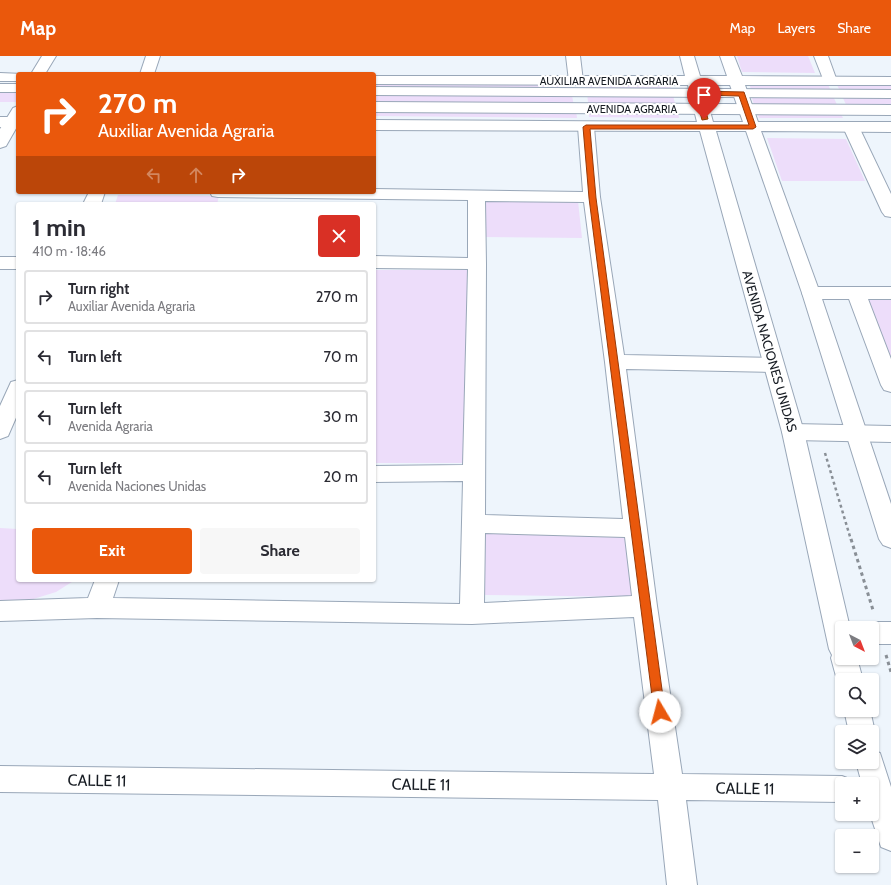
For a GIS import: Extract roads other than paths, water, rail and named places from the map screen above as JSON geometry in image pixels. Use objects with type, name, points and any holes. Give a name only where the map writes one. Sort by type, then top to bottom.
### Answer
[{"type":"street","points":[[39,72],[49,56]]},
{"type":"street","points":[[148,72],[154,56]]},
{"type":"street","points":[[573,56],[576,82]]},
{"type":"street","name":"AVENIDA NACIONES UNIDAS","points":[[686,56],[793,432],[837,621]]},
{"type":"street","points":[[727,56],[812,293],[891,539]]},
{"type":"street","points":[[821,56],[830,81]]},
{"type":"street","points":[[0,77],[16,77]]},
{"type":"street","name":"AUXILIAR AVENIDA AGRARIA","points":[[376,80],[576,82],[700,103],[753,127],[891,127]]},
{"type":"street","name":"AUXILIAR AVENIDA AGRARIA","points":[[376,125],[586,127],[742,95],[830,81],[891,81]]},
{"type":"street","points":[[0,88],[16,88]]},
{"type":"street","name":"AVENIDA AGRARIA","points":[[376,91],[700,103]]},
{"type":"street","name":"AVENIDA AGRARIA","points":[[376,107],[700,103],[742,95],[891,94]]},
{"type":"street","name":"AVENIDA AGRARIA","points":[[742,95],[891,110]]},
{"type":"street","points":[[0,142],[12,114]]},
{"type":"street","points":[[586,127],[592,198],[615,362],[635,528],[682,885]]},
{"type":"street","points":[[851,127],[891,211]]},
{"type":"street","points":[[376,194],[592,198]]},
{"type":"street","points":[[472,614],[475,524],[477,264],[476,195]]},
{"type":"street","points":[[376,262],[477,264]]},
{"type":"street","points":[[0,263],[16,263]]},
{"type":"street","points":[[812,293],[891,293]]},
{"type":"street","points":[[856,293],[891,385]]},
{"type":"street","points":[[615,362],[773,365]]},
{"type":"street","points":[[0,431],[16,392]]},
{"type":"street","points":[[793,432],[891,434]]},
{"type":"street","points":[[376,474],[475,473]]},
{"type":"street","points":[[475,524],[635,528]]},
{"type":"street","points":[[97,608],[106,582]]},
{"type":"street","points":[[0,611],[97,608],[472,614],[645,606]]},
{"type":"street","points":[[873,769],[880,789],[891,837]]},
{"type":"street","name":"CALLE 11","points":[[0,779],[835,789]]}]
